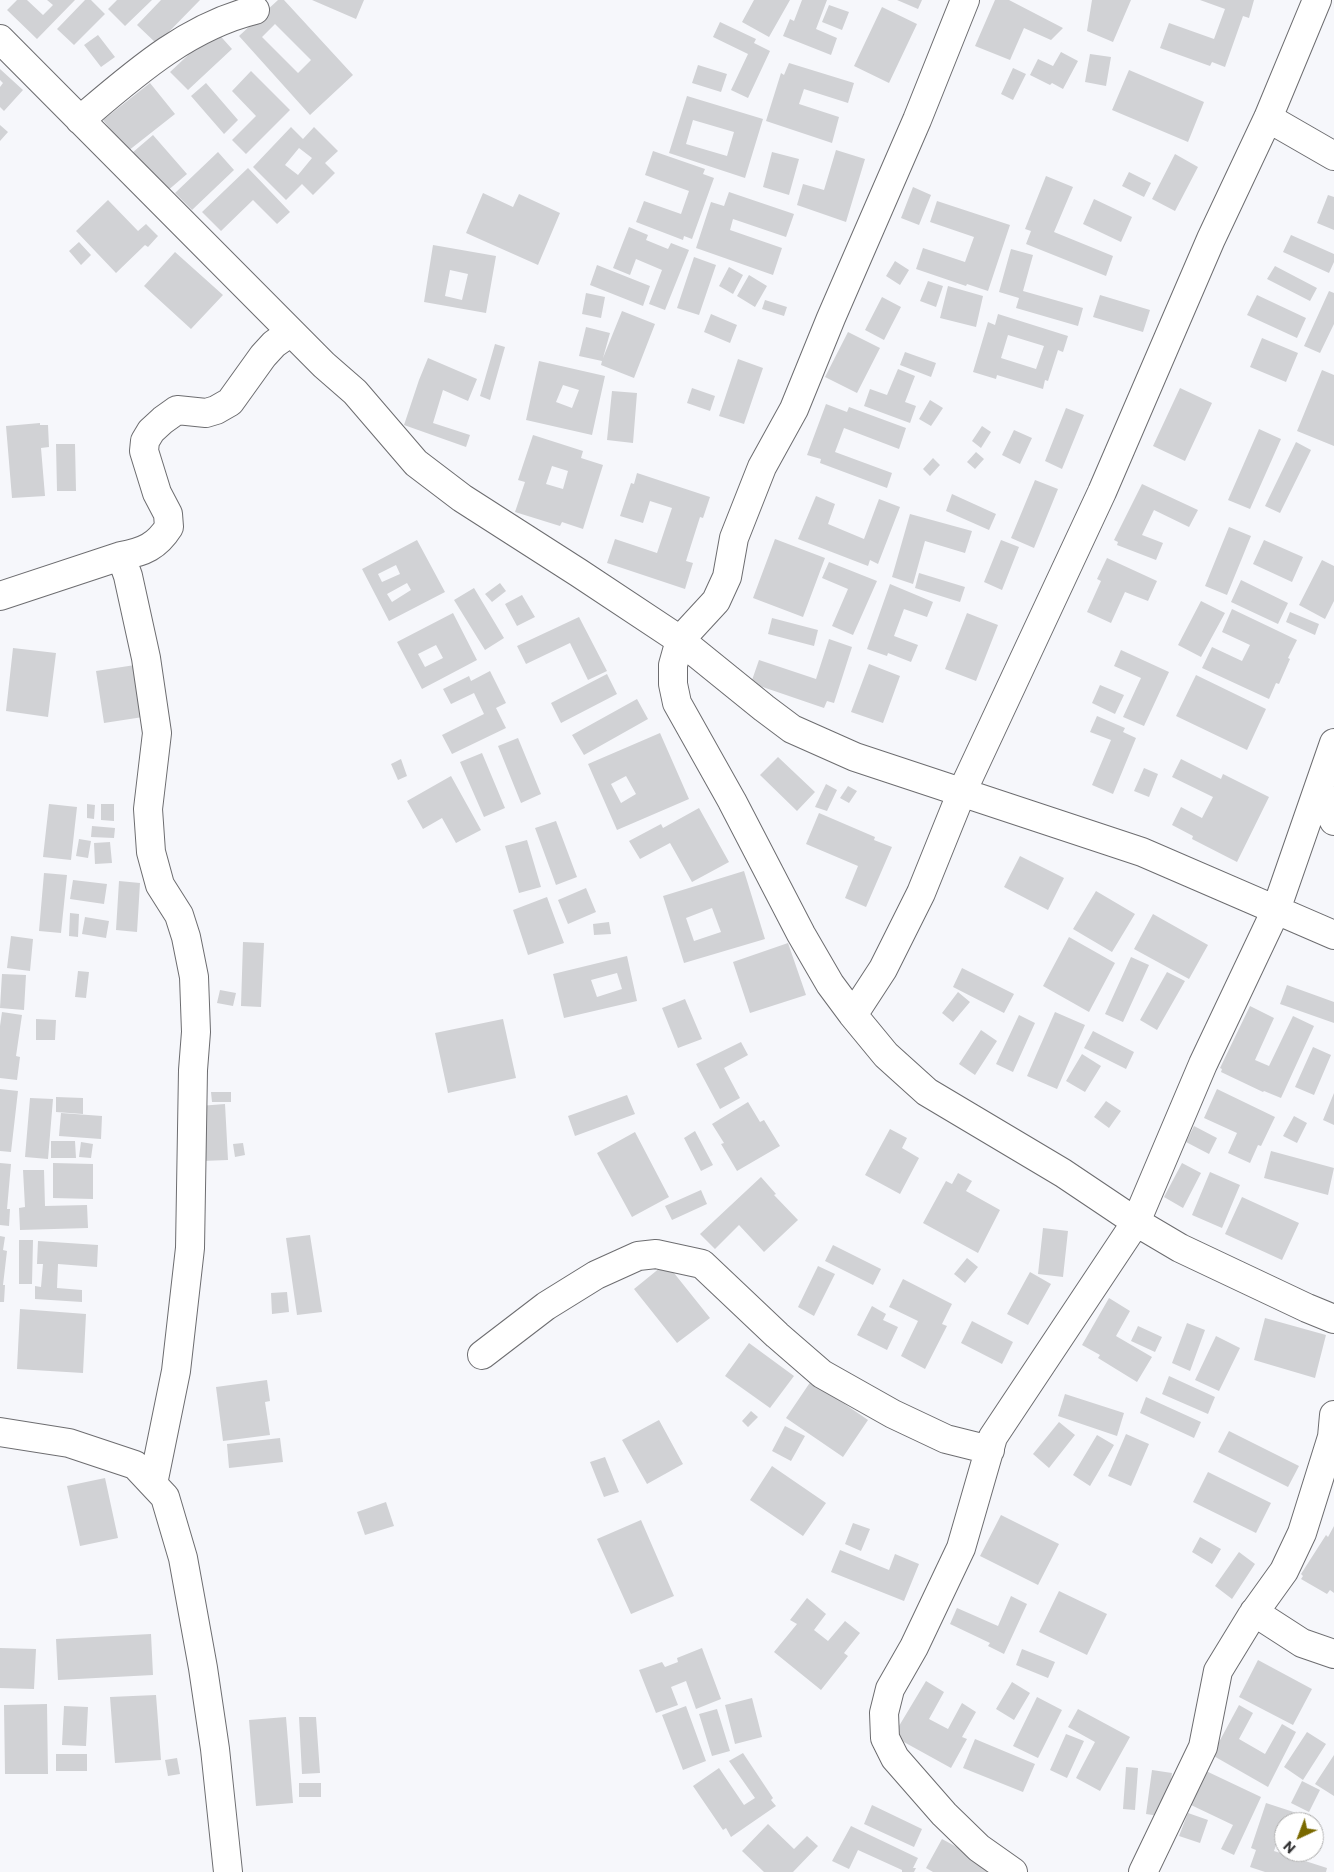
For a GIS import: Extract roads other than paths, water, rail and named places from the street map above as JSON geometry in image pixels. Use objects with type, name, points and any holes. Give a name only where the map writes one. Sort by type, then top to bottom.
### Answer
[{"type":"street","points":[[965,0],[917,120],[831,318],[794,409],[762,467],[734,538],[727,577],[716,601],[680,640],[673,665],[673,684],[677,703],[732,802],[801,934],[830,984],[886,1055],[927,1092],[1063,1173],[1136,1222],[1180,1248],[1334,1319]]},
{"type":"street","points":[[853,1015],[883,969],[921,893],[961,794],[1102,492],[1211,239],[1268,118],[1317,0]]},
{"type":"street","points":[[80,120],[175,45],[214,24],[237,14],[255,10]]},
{"type":"street","points":[[0,39],[324,365],[355,392],[416,463],[462,498],[680,640],[764,708],[792,728],[856,758],[1142,852],[1334,935]]},
{"type":"street","points":[[1268,118],[1334,156]]},
{"type":"street","points":[[0,596],[121,556],[135,554],[156,544],[169,527],[168,514],[157,493],[144,451],[145,441],[150,431],[178,410],[206,413],[230,402],[263,356],[274,344],[291,332]]},
{"type":"street","points":[[121,556],[128,576],[146,658],[157,733],[148,809],[151,852],[160,885],[179,915],[186,937],[194,986],[196,1032],[193,1080],[190,1248],[176,1371],[153,1484]]},
{"type":"street","points":[[1013,1872],[979,1848],[944,1814],[894,1758],[885,1738],[884,1713],[890,1689],[914,1647],[961,1548],[993,1437],[1136,1222],[1203,1064],[1276,910],[1334,744]]},
{"type":"street","points":[[1319,786],[1334,822]]},
{"type":"street","points":[[482,1355],[546,1306],[596,1276],[638,1256],[656,1254],[702,1264],[777,1335],[822,1374],[894,1414],[946,1439],[990,1450]]},
{"type":"street","points":[[1143,1872],[1202,1747],[1218,1671],[1254,1612],[1284,1571],[1302,1533],[1332,1437],[1334,1415]]},
{"type":"street","points":[[0,1432],[69,1443],[136,1465],[165,1497],[183,1558],[203,1668],[215,1749],[228,1872]]},
{"type":"street","points":[[1254,1612],[1302,1643],[1334,1654]]}]
